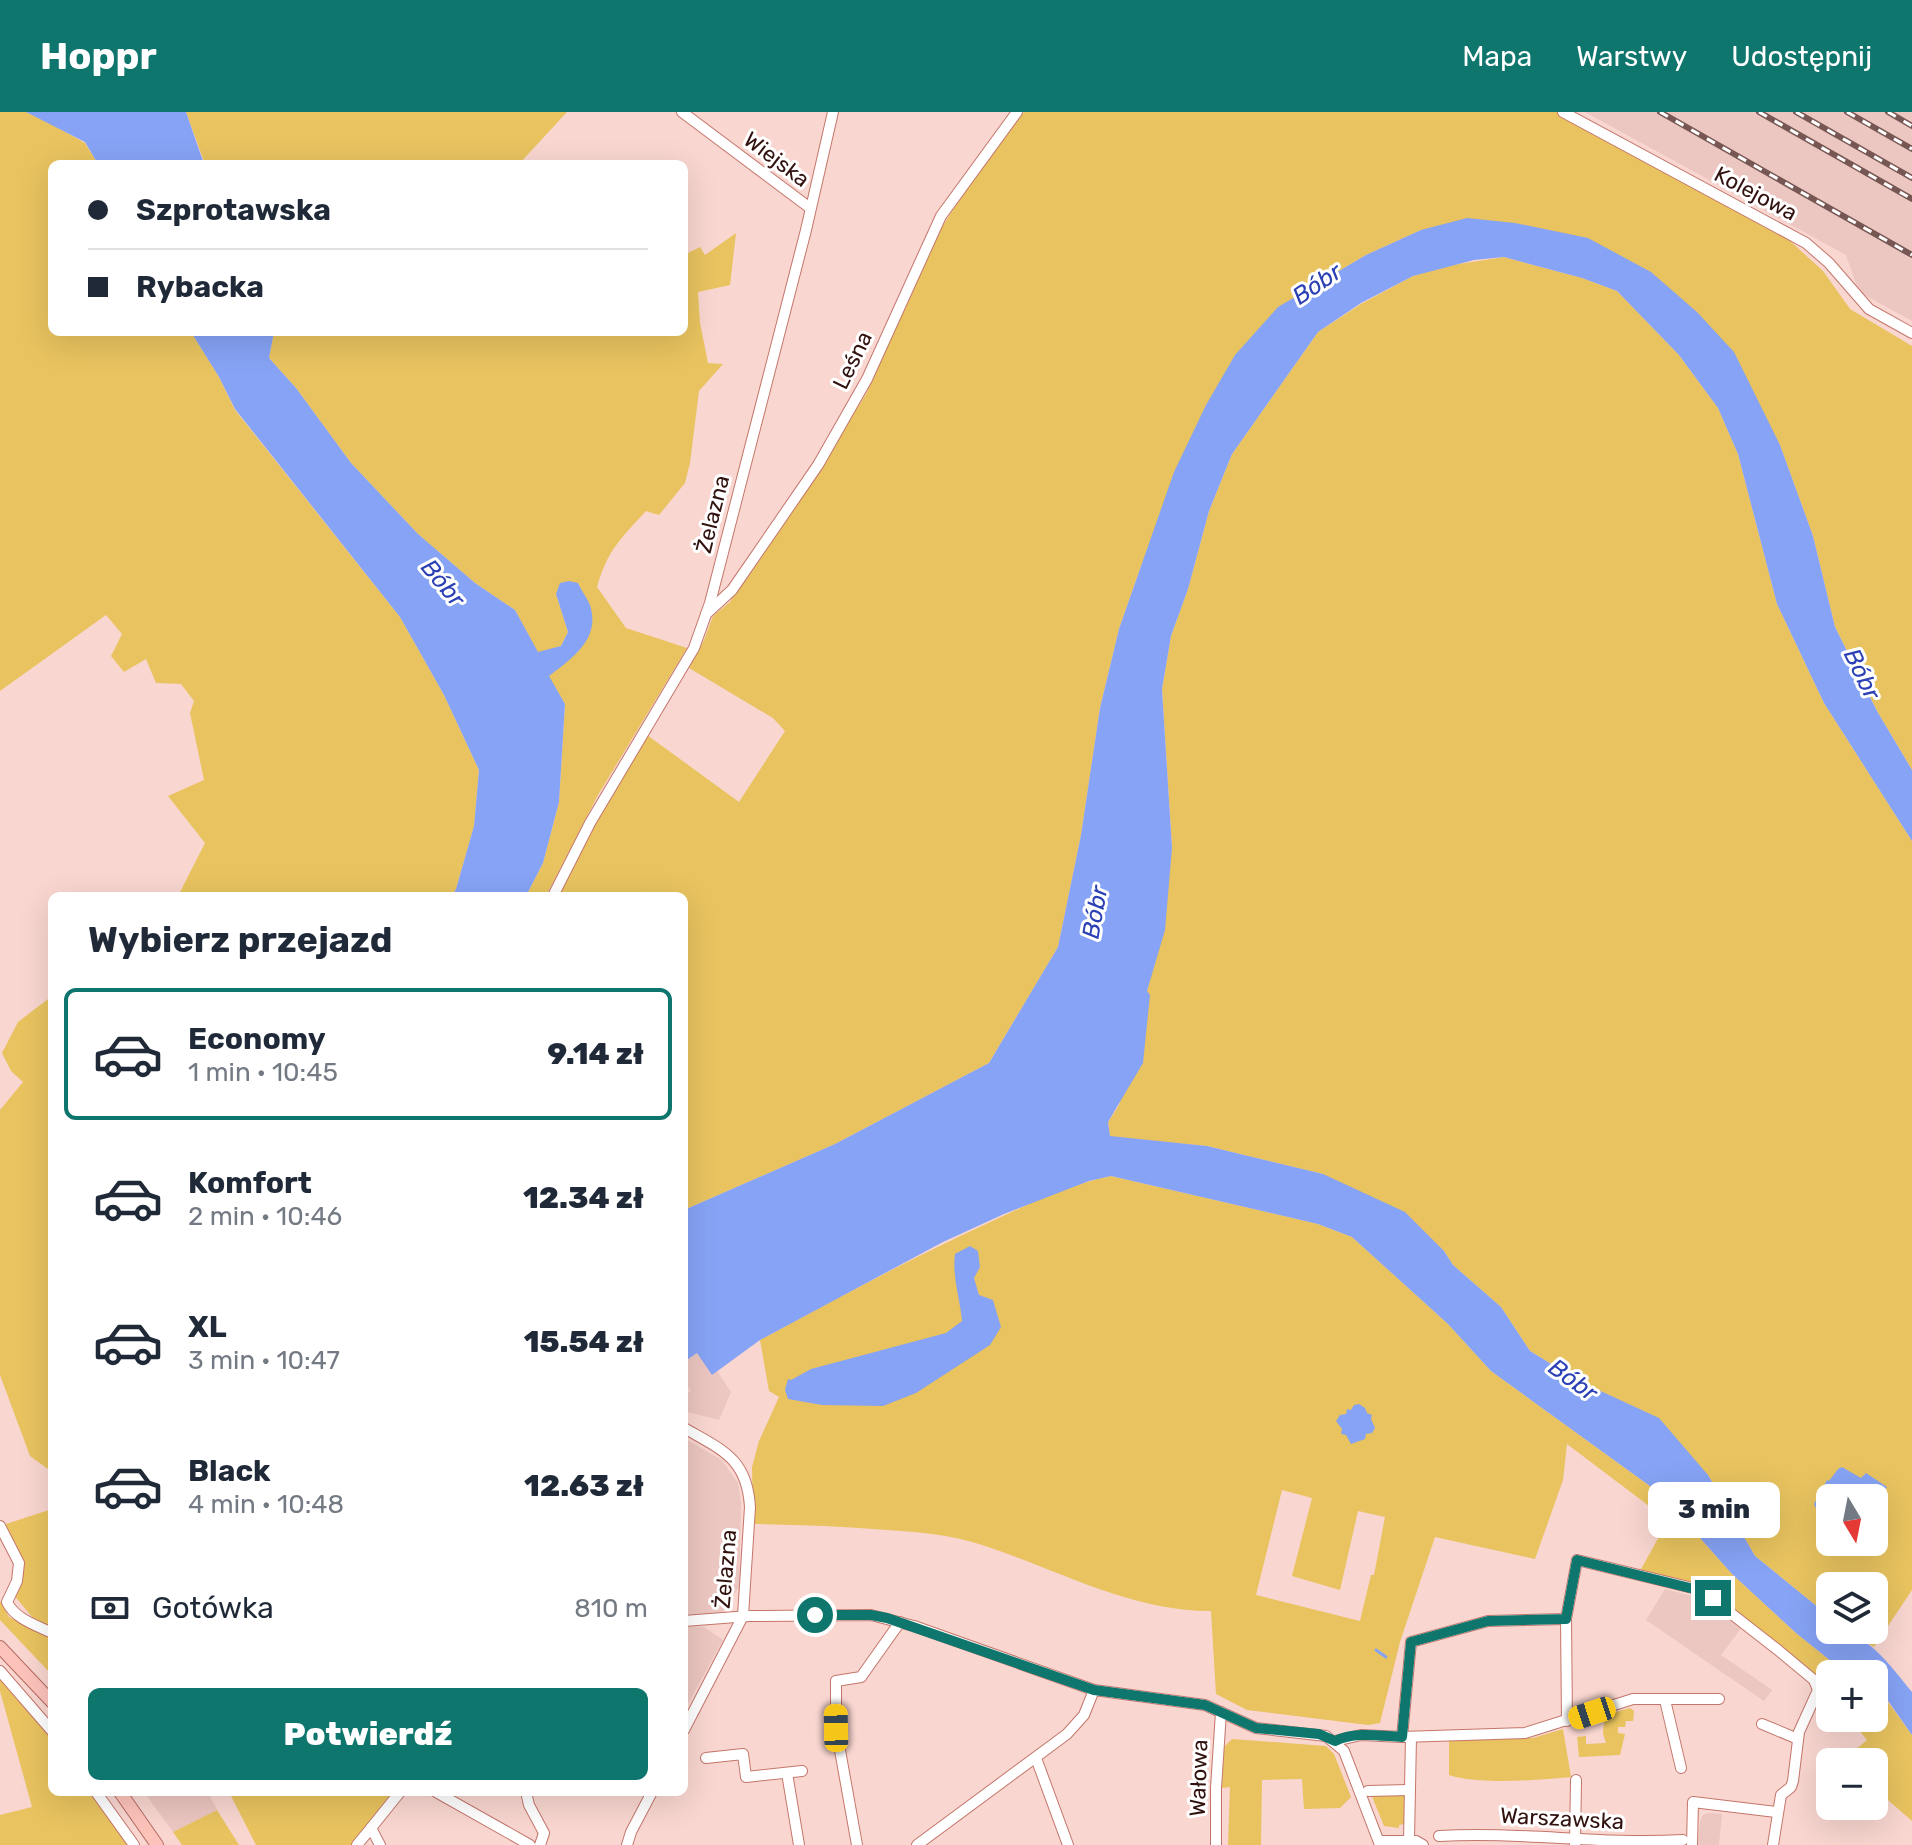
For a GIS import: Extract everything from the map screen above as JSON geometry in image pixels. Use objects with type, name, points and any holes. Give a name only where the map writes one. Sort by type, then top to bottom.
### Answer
[{"type":"main road","points":[[0,1647],[48,1698]]},
{"type":"main road","points":[[123,1796],[157,1845]]},
{"type":"street","name":"Wiejska","points":[[682,112],[810,208]]},
{"type":"street","name":"Żelazna","points":[[555,892],[590,823],[694,648],[706,614],[833,112]]},
{"type":"street","name":"Leśna","points":[[706,614],[732,590],[818,465],[867,379],[941,216],[1017,112]]},
{"type":"street","name":"Kolejowa","points":[[1563,112],[1806,243],[1829,263],[1869,309],[1912,333]]},
{"type":"street","name":"Żelazna","points":[[688,1430],[721,1449],[744,1472],[750,1507],[743,1616],[688,1722]]},
{"type":"street","points":[[0,1526],[19,1563],[17,1581],[7,1602],[14,1613],[48,1631]]},
{"type":"street","points":[[1567,1721],[1566,1619],[1577,1560],[1698,1590],[1734,1614],[1814,1680],[1818,1690],[1798,1739],[1791,1787],[1781,1795],[1776,1812],[1773,1845]]},
{"type":"street","points":[[688,1621],[743,1616],[871,1615],[900,1622],[1094,1690],[1205,1705],[1256,1728],[1319,1734],[1335,1741],[1344,1751],[1365,1794],[1380,1843],[1409,1840],[1423,1845]]},
{"type":"street","points":[[1409,1840],[1406,1737],[1411,1642],[1488,1621],[1566,1619]]},
{"type":"street","points":[[857,1845],[837,1731],[836,1681],[861,1677],[900,1622]]},
{"type":"street","points":[[0,1671],[48,1726]]},
{"type":"street","points":[[917,1845],[1036,1758],[1080,1721],[1094,1690]]},
{"type":"street","points":[[1335,1741],[1361,1735],[1406,1737],[1525,1733],[1633,1699],[1719,1699]]},
{"type":"street","points":[[1665,1700],[1681,1768]]},
{"type":"street","name":"Wałowa","points":[[1216,1845],[1221,1712]]},
{"type":"street","points":[[1762,1724],[1798,1739]]},
{"type":"street","points":[[706,1758],[743,1754],[746,1777],[802,1771]]},
{"type":"street","points":[[1036,1758],[1068,1845]]},
{"type":"street","points":[[787,1773],[799,1845]]},
{"type":"street","points":[[1575,1842],[1576,1780]]},
{"type":"street","points":[[1365,1794],[1409,1790]]},
{"type":"street","points":[[99,1796],[134,1845]]},
{"type":"street","points":[[357,1845],[397,1796]]},
{"type":"street","points":[[443,1796],[530,1845]]},
{"type":"street","points":[[527,1796],[544,1833],[540,1845]]},
{"type":"street","points":[[621,1845],[650,1796]]},
{"type":"street","points":[[1688,1842],[1693,1802],[1776,1812]]},
{"type":"street","points":[[371,1828],[380,1845]]},
{"type":"street","points":[[627,1845],[631,1832]]},
{"type":"street","name":"Warszawska","points":[[1439,1836],[1489,1834],[1575,1842],[1688,1842]]},
{"type":"shaded area","points":[[0,112],[26,112],[85,143],[96,160],[48,160],[48,336],[193,336],[235,410],[400,617],[444,695],[479,770],[474,826],[456,889],[454,892],[180,892],[205,843],[168,796],[204,780],[190,713],[194,701],[181,684],[156,683],[146,659],[124,672],[111,656],[122,634],[106,615],[0,691]]},
{"type":"shaded area","points":[[186,112],[567,112],[523,160],[204,160]]},
{"type":"shaded area","points":[[1024,112],[1558,112],[1789,240],[1823,271],[1850,309],[1912,346],[1912,770],[1877,711],[1835,627],[1813,536],[1780,445],[1697,312],[1421,230],[1366,255],[1279,307],[1141,566],[1119,629],[1100,708],[1081,835],[1058,947],[989,1063],[835,1144],[688,1208],[688,892],[558,892],[594,822],[647,735],[739,802],[785,731],[773,718],[689,668],[713,616],[730,602],[866,394],[942,227],[964,192]]},
{"type":"shaded area","points":[[1585,112],[1912,112],[1912,321],[1859,292],[1846,255]]},
{"type":"shaded area","points":[[736,233],[730,285],[698,292],[708,363],[723,364],[699,391],[685,483],[659,515],[646,511],[622,537],[605,564],[597,587],[626,628],[687,648],[598,795],[548,892],[528,892],[543,863],[559,802],[565,704],[548,676],[579,651],[582,592],[578,583],[556,594],[568,632],[561,646],[538,653],[515,610],[475,583],[418,534],[351,463],[296,388],[269,358],[273,336],[688,336],[688,253],[700,247],[705,255]]},
{"type":"shaded area","points":[[1504,257],[1582,278],[1617,291],[1679,355],[1718,408],[1738,454],[1777,604],[1824,703],[1912,841],[1912,1590],[1888,1626],[1888,1572],[1816,1572],[1816,1606],[1755,1556],[1708,1475],[1579,1381],[1530,1351],[1501,1307],[1453,1265],[1444,1251],[1323,1174],[1207,1146],[1110,1137],[1108,1122],[1119,1105],[1151,975],[1172,848],[1162,689],[1171,636],[1188,589],[1209,511],[1232,454],[1318,332],[1413,276],[1446,266]]},
{"type":"shaded area","points":[[48,999],[48,1469],[30,1456],[0,1375],[0,1110],[23,1082],[11,1071],[2,1053],[18,1022]]},
{"type":"shaded area","points":[[1111,1176],[1318,1224],[1352,1237],[1448,1324],[1491,1371],[1661,1494],[1732,1574],[1830,1660],[1816,1660],[1816,1677],[1718,1600],[1640,1571],[1666,1524],[1649,1506],[1567,1444],[1563,1480],[1535,1559],[1435,1537],[1400,1642],[1380,1723],[1368,1725],[1247,1710],[1216,1694],[1211,1611],[1149,1604],[951,1537],[853,1528],[753,1524],[752,1467],[759,1441],[779,1397],[769,1391],[760,1340],[956,1238],[1078,1185]],"holes":[[[1282,1490],[1312,1498],[1292,1576],[1340,1590],[1358,1511],[1385,1517],[1374,1575],[1371,1575],[1360,1621],[1256,1595]]]},
{"type":"shaded area","points":[[697,1353],[712,1374],[717,1371],[731,1392],[719,1420],[688,1412],[688,1393],[691,1391],[688,1386],[688,1359]]},
{"type":"shaded area","points":[[688,1440],[722,1460],[738,1483],[741,1503],[739,1587],[721,1614],[688,1615]]},
{"type":"shaded area","points":[[48,1510],[48,1625],[33,1618],[13,1594],[19,1581],[3,1525]]},
{"type":"shaded area","points":[[1665,1589],[1707,1600],[1742,1627],[1721,1655],[1772,1690],[1764,1701],[1646,1620]]},
{"type":"shaded area","points":[[0,1601],[9,1617],[48,1636],[48,1671],[0,1620]]},
{"type":"shaded area","points":[[688,1626],[704,1627],[723,1640],[688,1704]]},
{"type":"shaded area","points":[[0,1677],[48,1732],[48,1796],[95,1796],[130,1845],[0,1845],[0,1815],[32,1807],[0,1691]]},
{"type":"shaded area","points":[[1888,1702],[1912,1735],[1912,1821],[1888,1800],[1888,1748],[1857,1748],[1867,1740],[1860,1732],[1888,1732]]},
{"type":"shaded area","points":[[1630,1708],[1634,1711],[1633,1721],[1626,1721],[1625,1727],[1618,1727],[1618,1733],[1625,1734],[1620,1755],[1579,1757],[1577,1737],[1586,1736],[1586,1744],[1606,1743],[1604,1721],[1595,1718]]},
{"type":"shaded area","points":[[1563,1729],[1571,1777],[1492,1781],[1449,1775],[1449,1741],[1533,1738]]},
{"type":"shaded area","points":[[1232,1739],[1326,1746],[1334,1754],[1351,1797],[1340,1808],[1304,1809],[1302,1779],[1262,1780],[1261,1845],[1228,1845],[1230,1787],[1222,1788],[1224,1747]]},
{"type":"shaded area","points":[[1371,1794],[1404,1794],[1404,1824],[1399,1828],[1384,1826]]},
{"type":"shaded area","points":[[147,1796],[210,1796],[217,1810],[173,1832]]},
{"type":"shaded area","points":[[231,1796],[391,1796],[351,1845],[256,1845]]},
{"type":"shaded area","points":[[217,1810],[239,1845],[182,1845],[173,1832]]},
{"type":"shaded area","points":[[1708,1813],[1722,1814],[1719,1845],[1698,1845],[1700,1821]]},
{"type":"water","points":[[26,112],[186,112],[203,160],[96,160],[85,142]]},
{"type":"water","name":"Bóbr","points":[[1467,218],[1515,223],[1588,238],[1651,272],[1697,312],[1734,352],[1780,445],[1813,536],[1835,627],[1877,711],[1912,770],[1912,841],[1824,703],[1777,604],[1738,454],[1718,408],[1679,355],[1617,291],[1582,278],[1504,257],[1474,260],[1413,276],[1361,303],[1318,332],[1232,454],[1209,511],[1188,589],[1171,636],[1162,689],[1172,848],[1165,930],[1147,991],[1150,995],[1143,1063],[1108,1122],[1110,1136],[1207,1146],[1323,1174],[1405,1212],[1444,1251],[1453,1265],[1501,1307],[1530,1351],[1579,1381],[1659,1418],[1708,1475],[1755,1556],[1816,1606],[1816,1644],[1867,1644],[1885,1660],[1830,1660],[1732,1574],[1661,1494],[1491,1371],[1448,1324],[1352,1237],[1318,1224],[1111,1176],[1089,1181],[1004,1214],[943,1242],[760,1340],[712,1375],[697,1353],[688,1359],[688,1208],[835,1144],[989,1063],[1058,947],[1081,835],[1100,708],[1119,629],[1174,472],[1206,405],[1235,355],[1278,307],[1366,255],[1421,230]]},
{"type":"water","name":"Bóbr","points":[[193,336],[273,336],[269,358],[296,388],[351,463],[418,534],[475,583],[515,610],[538,652],[561,646],[568,632],[556,594],[560,583],[578,583],[590,605],[591,628],[582,646],[549,676],[565,704],[559,802],[543,863],[528,892],[454,892],[474,826],[479,770],[444,695],[400,617],[235,409]]},
{"type":"water","points":[[970,1246],[978,1251],[980,1267],[974,1278],[979,1295],[993,1300],[1001,1327],[990,1345],[916,1393],[883,1406],[822,1405],[788,1399],[785,1390],[788,1379],[811,1369],[946,1333],[962,1321],[954,1263],[955,1254]]},
{"type":"water","points":[[1359,1404],[1372,1415],[1375,1428],[1372,1433],[1366,1434],[1365,1439],[1351,1444],[1346,1435],[1341,1434],[1342,1429],[1336,1421],[1340,1415],[1346,1414],[1347,1409],[1351,1410]]},
{"type":"water","points":[[1842,1467],[1861,1478],[1866,1473],[1882,1484],[1825,1484]]},
{"type":"water","points":[[1888,1663],[1912,1692],[1912,1735],[1888,1701]]},
{"type":"waterway","points":[[1376,1650],[1386,1657]]},
{"type":"railway","points":[[1660,112],[1912,255]]},
{"type":"railway","points":[[1759,112],[1912,199]]},
{"type":"railway","points":[[1796,112],[1912,178]]},
{"type":"railway","points":[[1847,112],[1912,149]]},
{"type":"railway","points":[[1888,112],[1912,126]]},
{"type":"route","points":[[815,1615],[887,1618],[1094,1690],[1205,1705],[1256,1728],[1319,1734],[1335,1741],[1361,1735],[1402,1737],[1411,1642],[1488,1621],[1566,1619],[1577,1560],[1698,1590],[1713,1598]]}]
